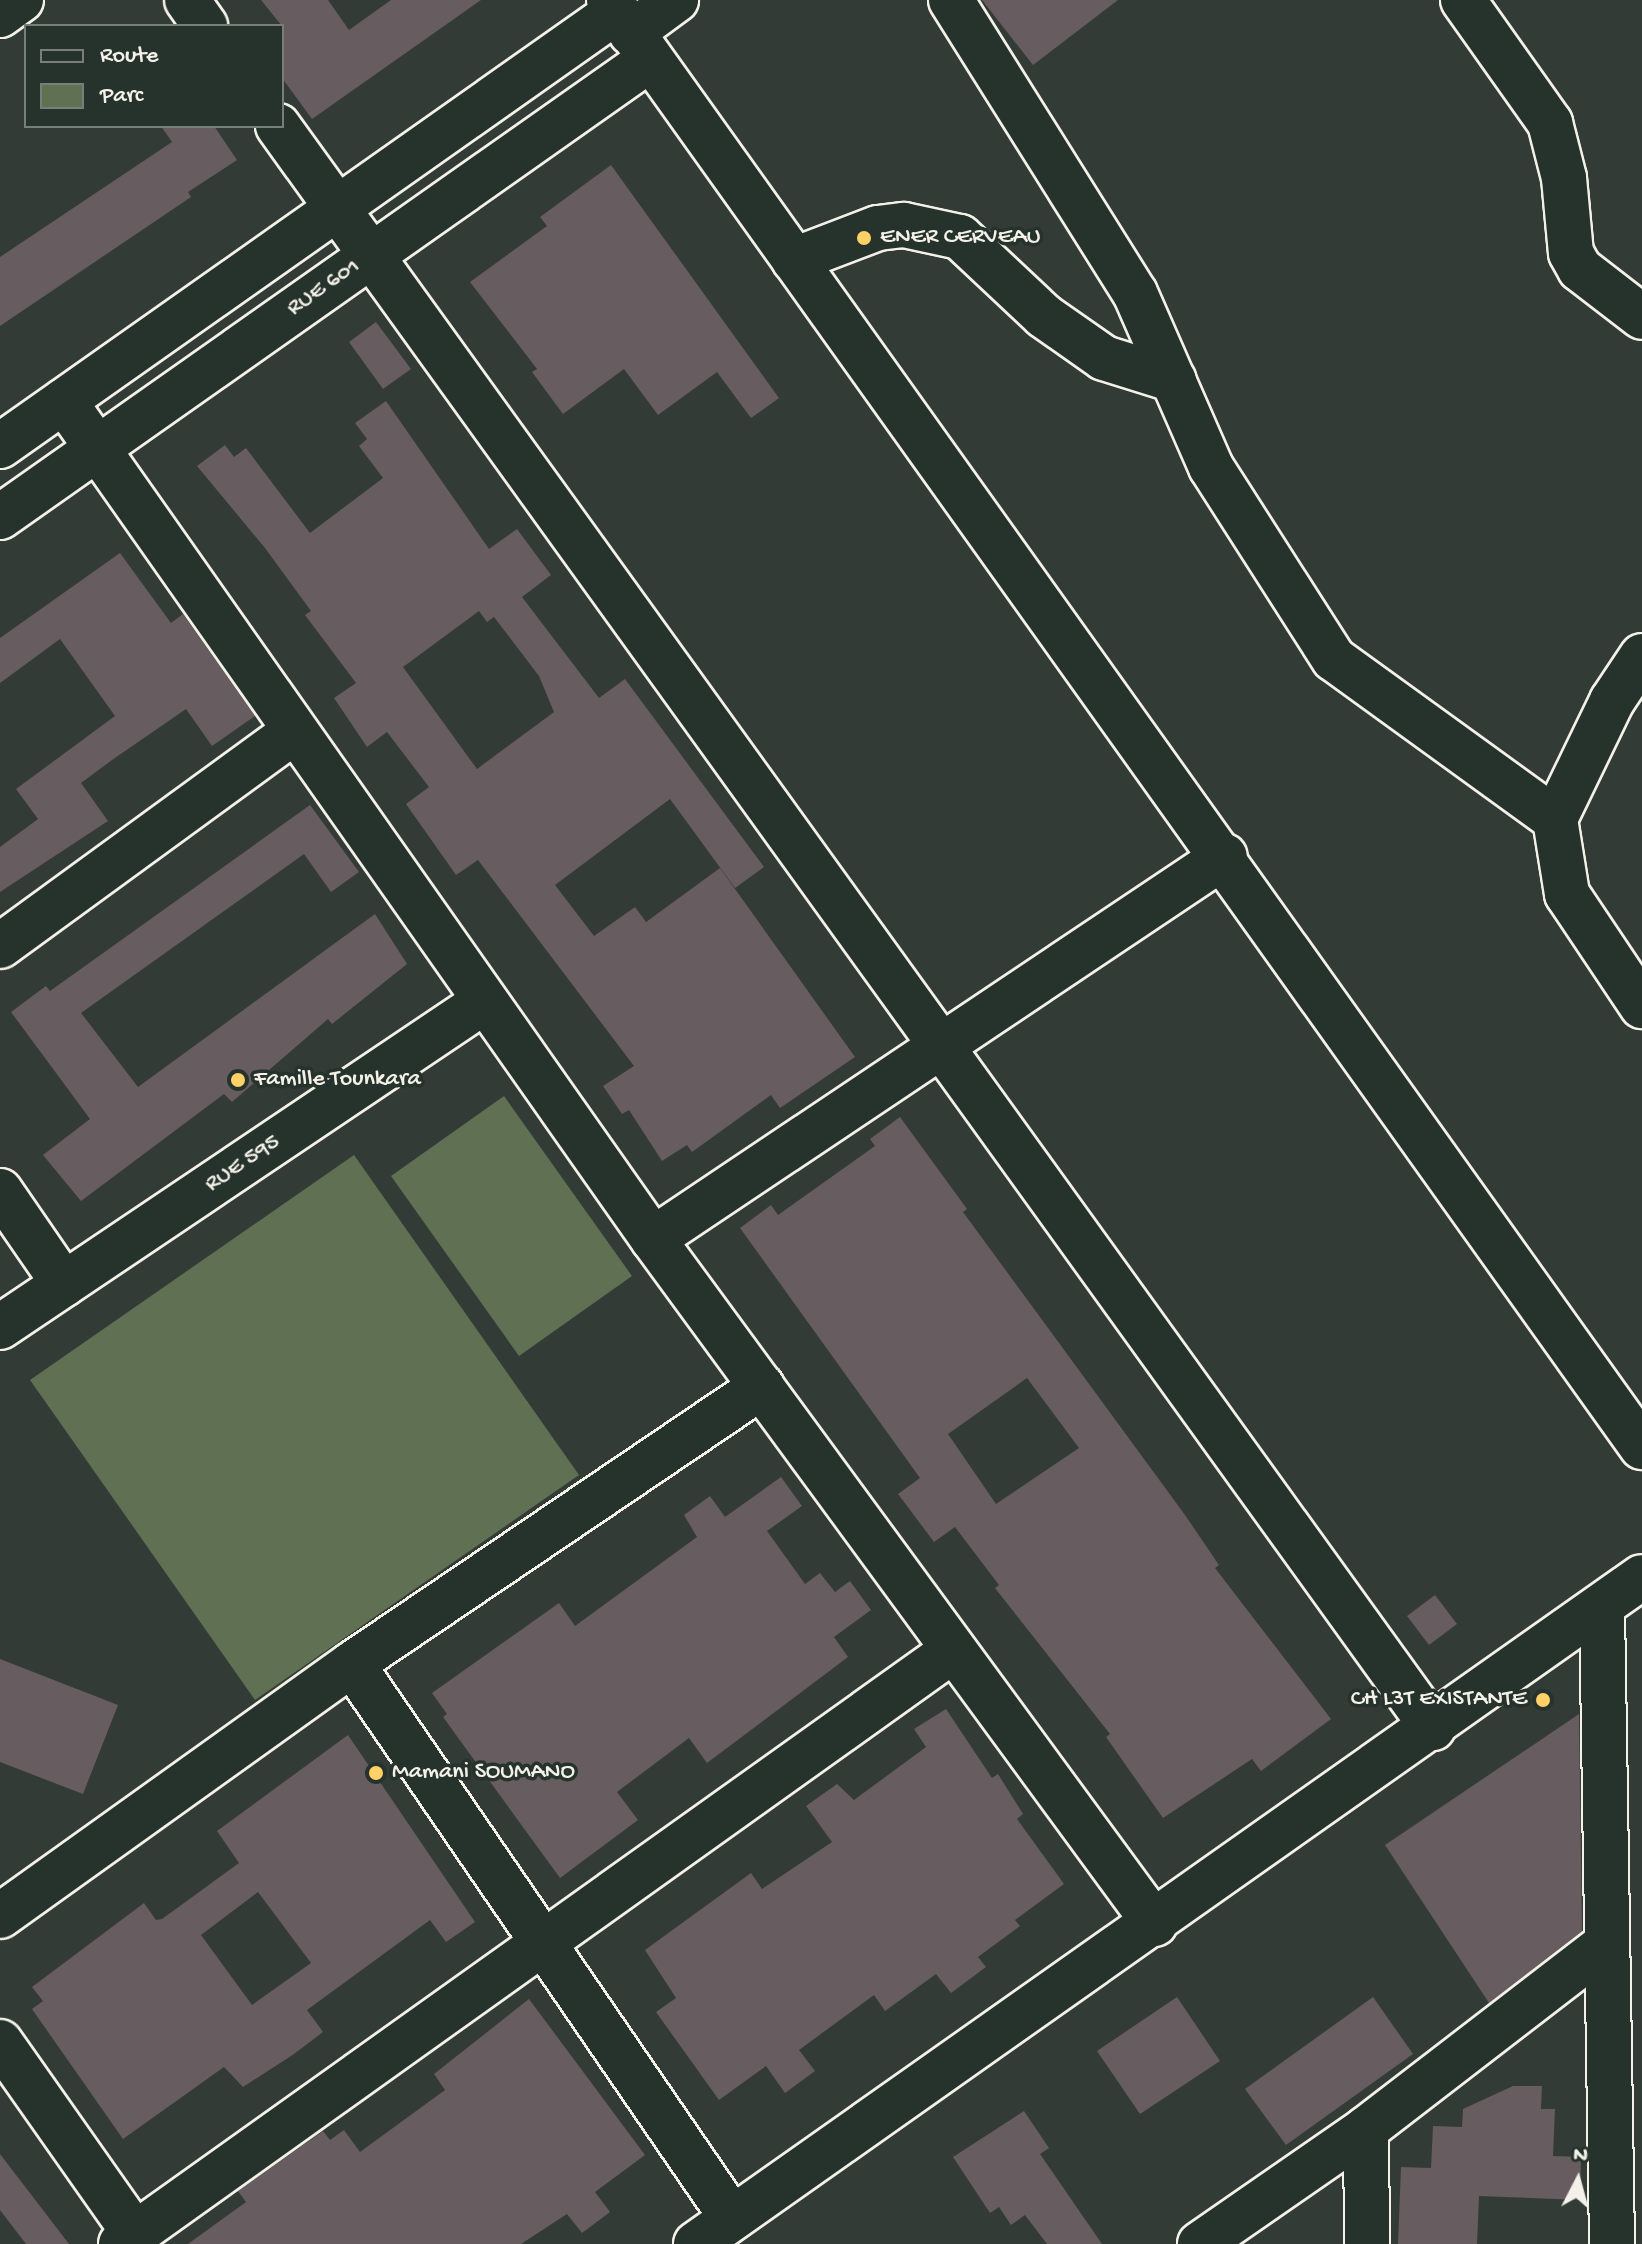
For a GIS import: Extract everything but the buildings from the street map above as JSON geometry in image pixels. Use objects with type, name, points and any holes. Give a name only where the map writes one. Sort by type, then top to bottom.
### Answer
[{"type":"street","points":[[0,15],[21,0]]},
{"type":"street","points":[[187,0],[204,24]]},
{"type":"street","points":[[0,446],[337,209],[627,26],[676,0]]},
{"type":"street","points":[[951,0],[1135,293],[1211,467],[1334,659],[1555,819]]},
{"type":"street","points":[[1463,0],[1550,123],[1564,178],[1571,253],[1580,269],[1642,317]]},
{"type":"street","points":[[627,26],[1225,856],[1642,1447]]},
{"type":"street","name":"RUE 601","points":[[0,517],[371,255],[627,26]]},
{"type":"street","points":[[279,128],[1433,1728]]},
{"type":"street","points":[[794,260],[878,228],[904,225],[960,237],[1044,316],[1104,358],[1174,380]]},
{"type":"street","points":[[64,401],[653,1239],[1155,1924]]},
{"type":"street","points":[[1642,656],[1627,711],[1555,819],[1567,894],[1642,1006]]},
{"type":"street","points":[[0,946],[295,731]]},
{"type":"street","points":[[653,1239],[942,1049],[1225,856]]},
{"type":"street","name":"RUE 595","points":[[0,1327],[485,1001]]},
{"type":"street","points":[[0,1191],[64,1284]]},
{"type":"street","points":[[0,1916],[352,1664],[762,1386]]},
{"type":"street","points":[[696,2244],[1433,1728],[1642,1577]]},
{"type":"street","points":[[1602,1607],[1604,1946],[1612,2244]]},
{"type":"street","points":[[0,2042],[128,2239],[539,1940],[952,1651]]},
{"type":"street","points":[[352,1664],[732,2218]]},
{"type":"street","points":[[1200,2244],[1366,2129],[1604,1946]]},
{"type":"street","points":[[1366,2129],[1367,2244]]},
{"type":"green space","points":[[504,1096],[632,1276],[519,1356],[391,1176]]},
{"type":"green space","points":[[354,1155],[579,1475],[255,1700],[30,1380]]},
{"type":"place","name":"ENER CERVEAU","points":[[864,238]]},
{"type":"place","name":"Famille Tounkara","points":[[238,1080]]},
{"type":"place","name":"CH L3T EXISTANTE","points":[[1543,1700]]},
{"type":"place","name":"Mamani SOUMANO","points":[[376,1773]]}]
